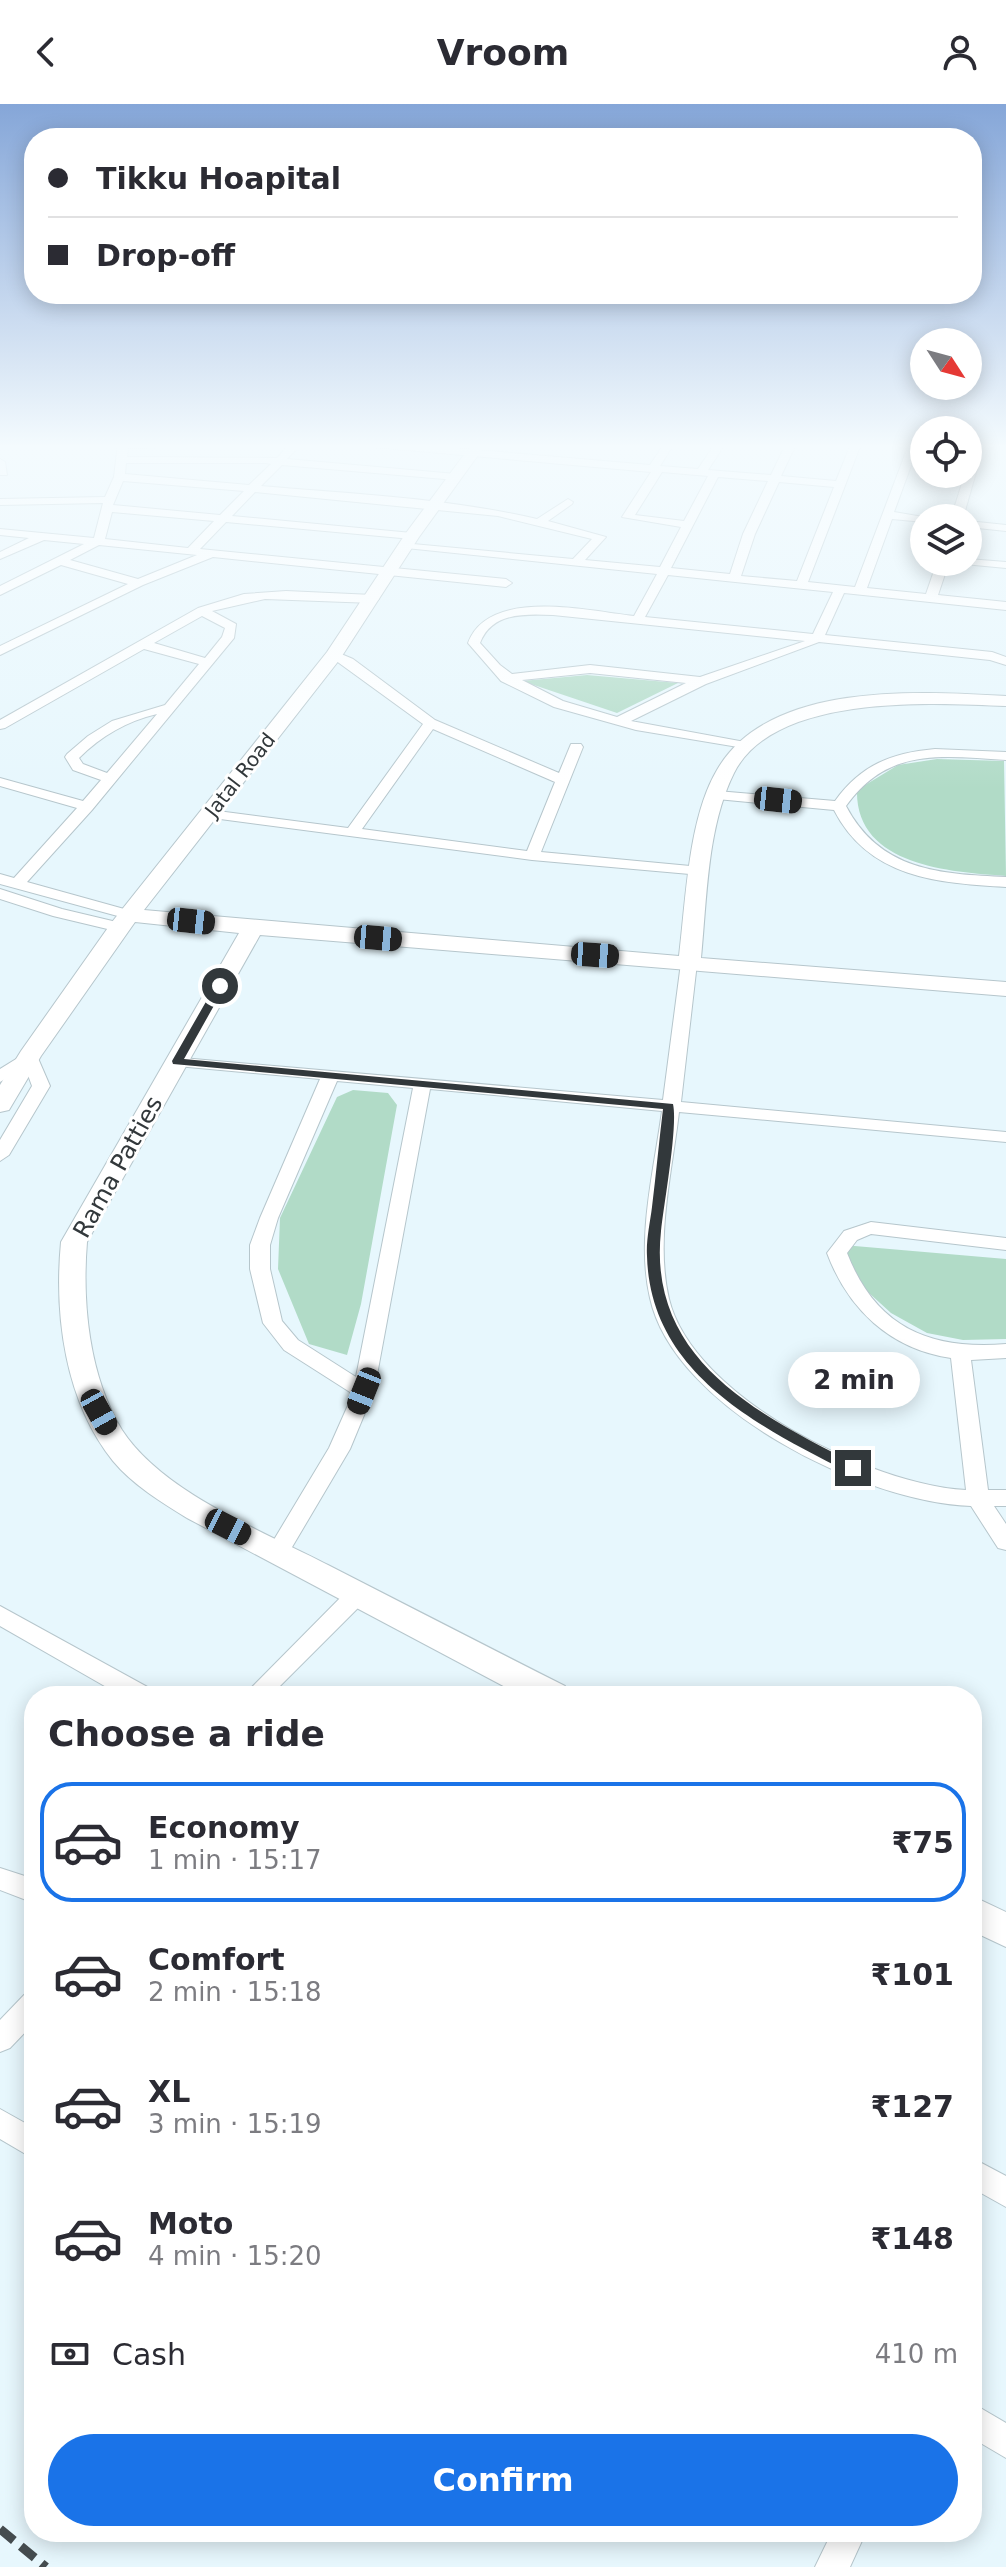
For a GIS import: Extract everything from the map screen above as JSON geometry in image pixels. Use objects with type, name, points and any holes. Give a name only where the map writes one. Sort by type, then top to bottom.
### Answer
[{"type":"street","points":[[0,591],[64,559]]},
{"type":"street","points":[[0,651],[139,583],[199,559]]},
{"type":"street","points":[[275,559],[506,583]]},
{"type":"street","points":[[317,563],[320,559]]},
{"type":"street","name":"Jatal Road","points":[[1,1094],[125,921],[334,655],[398,559]]},
{"type":"street","points":[[546,559],[1006,606]]},
{"type":"street","points":[[575,563],[579,559]]},
{"type":"street","points":[[638,619],[672,559]]},
{"type":"street","points":[[734,579],[741,559]]},
{"type":"street","points":[[801,585],[811,559]]},
{"type":"street","points":[[860,590],[872,559]]},
{"type":"street","points":[[60,561],[139,583]]},
{"type":"street","points":[[982,563],[1006,565]]},
{"type":"street","points":[[931,598],[938,576]]},
{"type":"street","points":[[620,721],[701,681],[817,638],[840,589]]},
{"type":"street","points":[[0,725],[142,644],[227,600],[259,594],[373,599]]},
{"type":"street","points":[[125,921],[8,882],[87,807],[233,632],[224,622],[202,611]]},
{"type":"street","points":[[745,746],[620,721],[568,706],[506,678],[474,643],[476,633],[495,617],[519,611],[553,611],[992,656],[1006,661]]},
{"type":"street","points":[[142,644],[205,662]]},
{"type":"street","points":[[334,655],[349,662],[430,723],[563,780]]},
{"type":"street","points":[[506,678],[590,669],[701,681]]},
{"type":"street","points":[[1006,701],[917,697],[875,699],[803,716],[770,729],[745,746],[726,769],[717,795],[701,871],[656,1212],[654,1269],[658,1299],[673,1335],[702,1372],[737,1402],[785,1434],[898,1487],[941,1497],[1006,1498]]},
{"type":"street","points":[[110,779],[78,767],[72,757],[90,741],[126,720],[142,712],[169,708]]},
{"type":"street","points":[[351,834],[430,723]]},
{"type":"street","points":[[532,856],[576,747]]},
{"type":"street","points":[[839,806],[849,789],[868,771],[892,759],[921,753],[1006,756]]},
{"type":"street","points":[[0,782],[87,807]]},
{"type":"street","points":[[717,795],[839,806]]},
{"type":"street","points":[[839,806],[855,838],[886,859],[927,875],[954,880],[1006,882]]},
{"type":"street","points":[[210,814],[532,856],[701,871]]},
{"type":"street","points":[[0,894],[58,913],[125,921],[253,928],[1006,989]]},
{"type":"street","name":"Rama Patties","points":[[253,928],[74,1242],[69,1274],[78,1346],[99,1412],[125,1454],[204,1514],[533,1686]]},
{"type":"street","points":[[0,1155],[39,1093],[41,1080],[29,1056]]},
{"type":"street","points":[[177,1061],[1006,1137]]},
{"type":"street","points":[[330,1077],[269,1218],[260,1245],[260,1269],[273,1323],[291,1345],[364,1391]]},
{"type":"street","points":[[277,1553],[339,1449],[364,1391],[422,1085]]},
{"type":"street","points":[[1006,1244],[871,1228],[855,1231],[844,1238],[837,1253],[843,1273],[880,1321],[927,1345],[960,1353],[1006,1351]]},
{"type":"street","points":[[960,1353],[978,1499],[1006,1542]]},
{"type":"street","points":[[265,1686],[356,1596]]},
{"type":"street","points":[[0,1615],[125,1686]]},
{"type":"street","points":[[0,1879],[24,1887]]},
{"type":"street","points":[[982,1918],[1006,1930]]},
{"type":"street","points":[[0,2039],[24,2014]]},
{"type":"street","points":[[0,2123],[24,2139]]},
{"type":"street","points":[[982,2178],[1006,2192]]},
{"type":"street","points":[[982,2426],[1006,2442]]},
{"type":"street","points":[[832,2567],[844,2542]]},
{"type":"green space","points":[[587,675],[678,683],[617,713],[522,681]]},
{"type":"green space","points":[[937,759],[1004,761],[1006,876],[959,872],[910,860],[888,850],[872,835],[861,815],[857,790],[898,765]]},
{"type":"green space","points":[[353,1090],[388,1093],[397,1105],[361,1304],[347,1355],[309,1344],[278,1269],[280,1218],[337,1097]]},
{"type":"green space","points":[[843,1245],[1006,1259],[1006,1339],[963,1340],[927,1333],[891,1313],[847,1273]]},
{"type":"railway","points":[[0,2529],[46,2567]]},
{"type":"route","points":[[220,986],[177,1061],[669,1106],[653,1254],[658,1299],[673,1335],[702,1372],[737,1402],[785,1434],[853,1468]]}]
